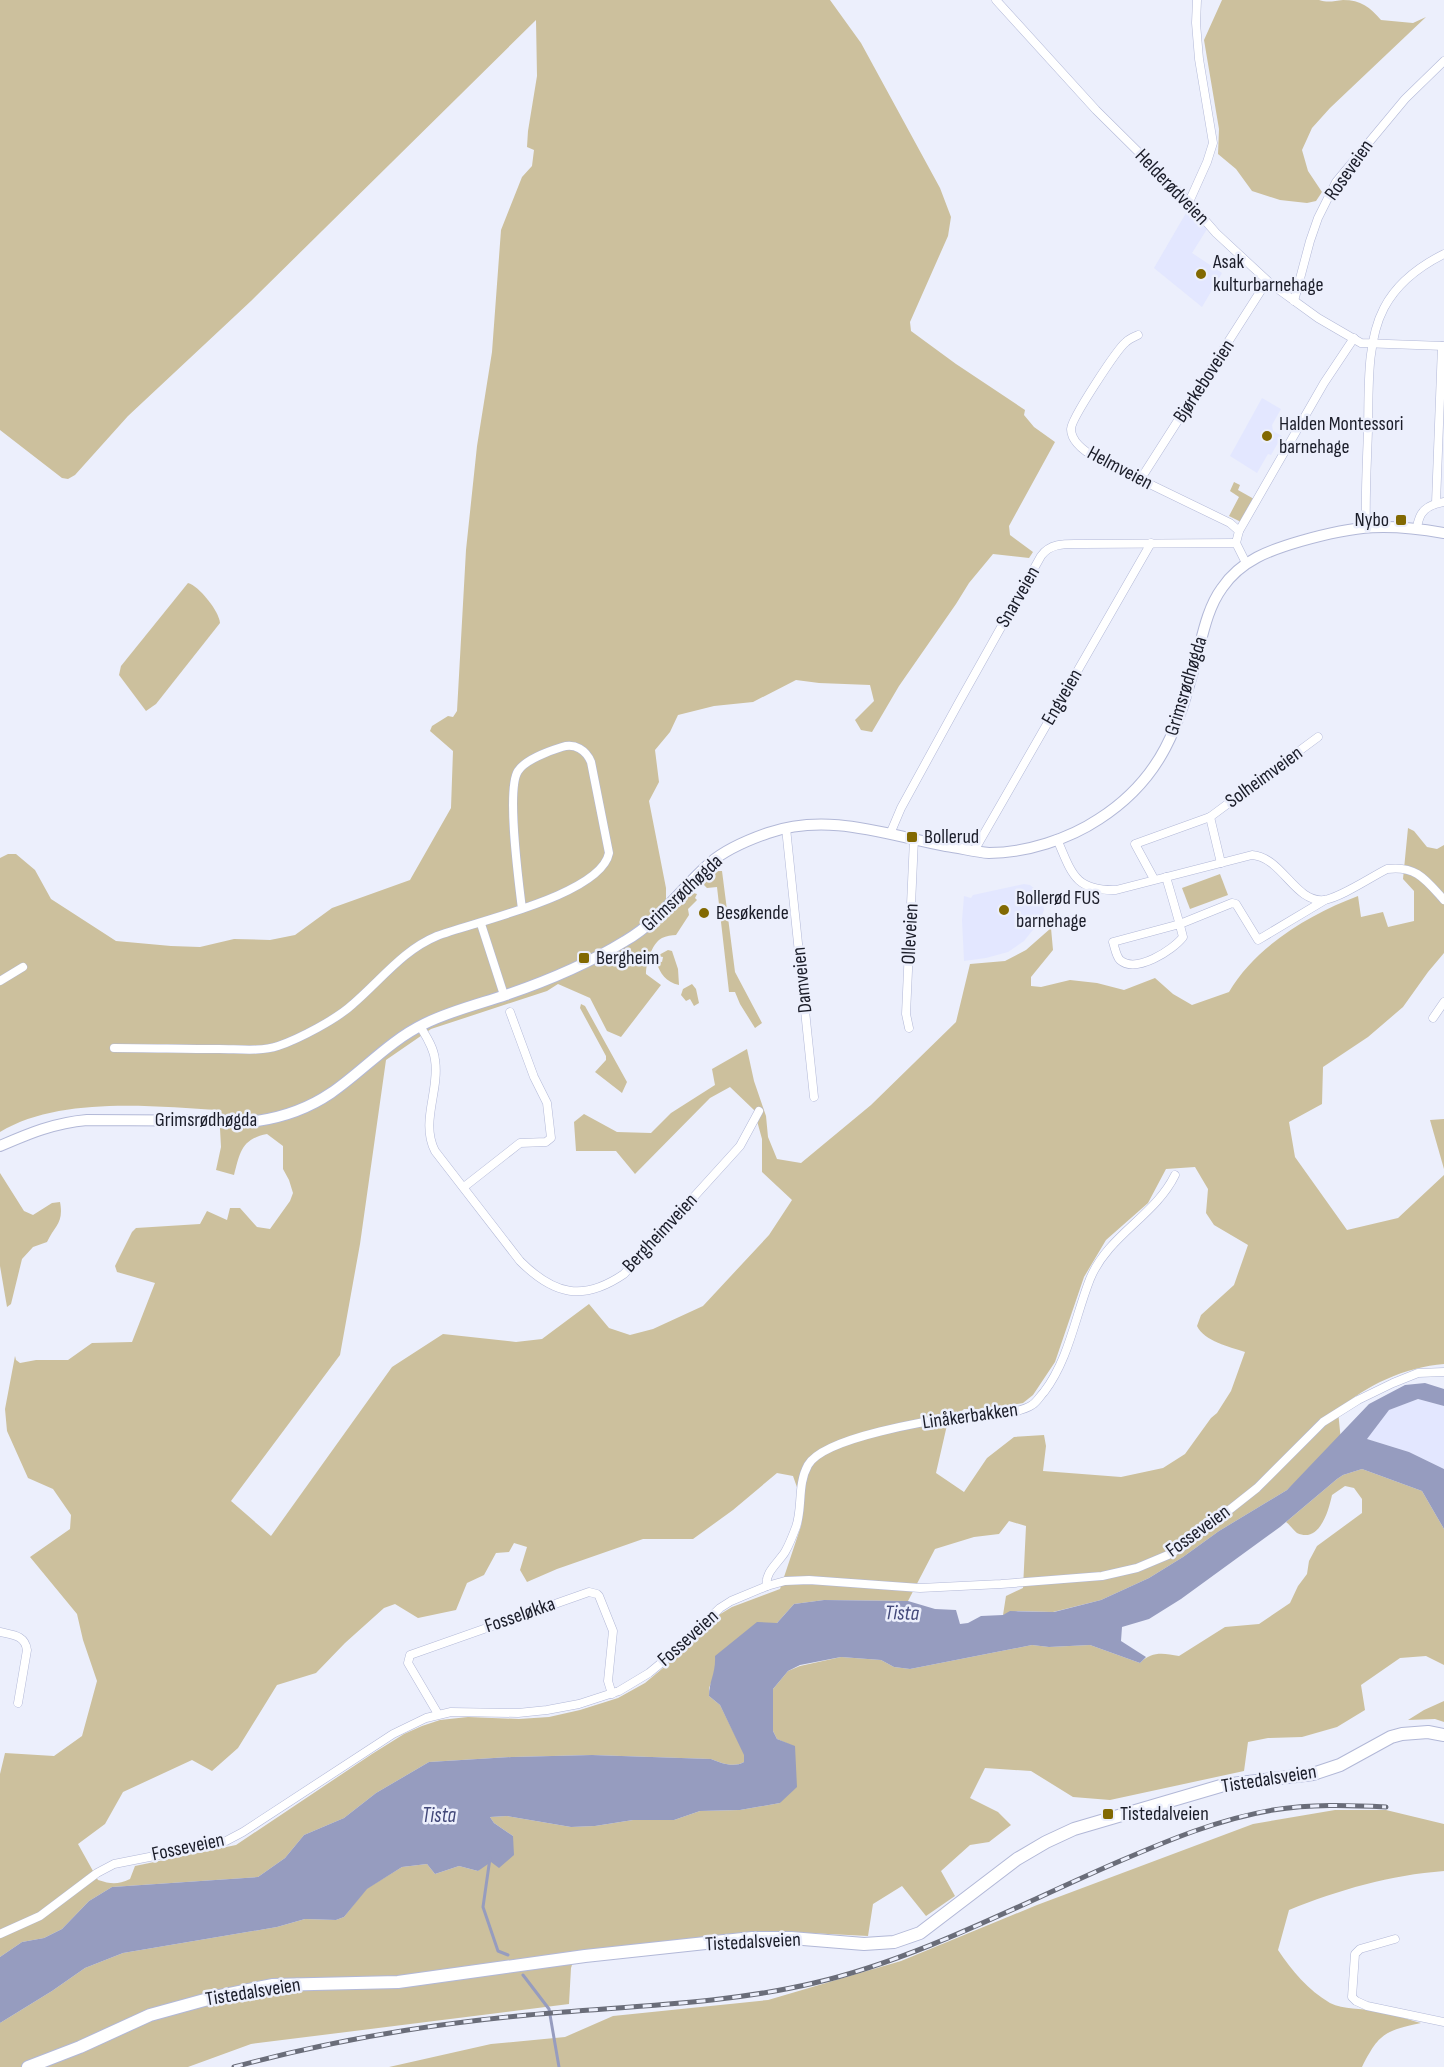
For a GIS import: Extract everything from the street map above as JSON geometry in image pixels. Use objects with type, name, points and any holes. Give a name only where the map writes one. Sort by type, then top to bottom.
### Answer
[{"type":"main road","name":"Grimsrødhøgda","points":[[0,1146],[42,1127],[68,1122],[257,1121],[303,1109],[326,1096],[388,1047],[420,1026],[451,1012],[535,984],[626,941],[663,913],[711,862],[737,845],[786,828],[842,824],[990,853],[1012,851],[1057,840],[1099,819],[1126,799],[1162,756],[1181,716],[1212,606],[1222,588],[1246,563],[1272,550],[1366,526],[1417,528],[1444,533]]},
{"type":"main road","name":"Tistedalsveien","points":[[28,2067],[80,2047],[135,2020],[170,2008],[219,1995],[272,1985],[398,1982],[585,1956],[752,1938],[790,1938],[864,1944],[894,1942],[920,1933],[1017,1859],[1074,1829],[1224,1785],[1313,1774],[1340,1765],[1385,1740],[1402,1734],[1428,1732],[1444,1735]]},
{"type":"street","name":"Helderødveien","points":[[996,0],[1096,110],[1189,202],[1216,233],[1267,281],[1294,301],[1361,342],[1443,346]]},
{"type":"street","points":[[1189,202],[1213,143],[1199,59],[1197,0]]},
{"type":"street","name":"Roseveien","points":[[1294,301],[1318,218],[1336,182],[1405,99],[1444,61]]},
{"type":"street","points":[[1366,526],[1372,344],[1380,316],[1395,291],[1409,276],[1444,254]]},
{"type":"street","name":"Bjørkeboveien","points":[[1140,480],[1267,281]]},
{"type":"street","name":"Helmveien","points":[[1138,335],[1125,343],[1080,408],[1071,429],[1075,440],[1090,454],[1218,516],[1239,531]]},
{"type":"street","points":[[1246,563],[1236,543],[1239,531],[1324,383],[1354,339]]},
{"type":"street","points":[[1417,528],[1421,513],[1440,503],[1443,346]]},
{"type":"street","name":"Engveien","points":[[974,851],[1151,543]]},
{"type":"street","name":"Snarveien","points":[[890,834],[901,808],[1044,552],[1059,545],[1236,543]]},
{"type":"street","name":"Solheimveien","points":[[1154,879],[1135,844],[1210,817],[1318,737]]},
{"type":"street","points":[[114,1048],[253,1049],[277,1046],[344,1012],[402,957],[421,944],[522,909],[556,896],[578,884],[599,870],[608,860],[608,848],[591,762],[586,753],[578,747],[570,745],[561,747],[533,760],[524,765],[515,778],[513,801],[522,909]]},
{"type":"street","name":"Solheimveien","points":[[1210,817],[1221,863]]},
{"type":"street","name":"Damveien","points":[[786,828],[814,1097]]},
{"type":"street","name":"Olleveien","points":[[909,1028],[906,1014],[914,839]]},
{"type":"street","points":[[1057,840],[1070,870],[1088,887],[1099,890],[1116,890],[1245,856],[1262,856],[1267,858],[1307,896],[1325,900]]},
{"type":"street","points":[[1166,877],[1180,924],[1183,937],[1155,958],[1138,964],[1125,963],[1119,959],[1113,942],[1180,924],[1234,903],[1258,940],[1325,900],[1387,869],[1407,868],[1418,873],[1444,900]]},
{"type":"street","points":[[481,924],[504,995]]},
{"type":"street","points":[[0,981],[23,967]]},
{"type":"street","points":[[1433,1018],[1444,1002]]},
{"type":"street","points":[[464,1187],[520,1143],[546,1142],[551,1138],[547,1103],[534,1077],[510,1012]]},
{"type":"street","name":"Bergheimveien","points":[[420,1026],[435,1057],[436,1076],[429,1119],[432,1144],[519,1260],[532,1273],[564,1290],[592,1291],[609,1284],[631,1267],[740,1146],[759,1111]]},
{"type":"street","name":"Linåkerbakken","points":[[766,1586],[768,1573],[786,1550],[796,1527],[803,1476],[809,1463],[818,1454],[863,1436],[915,1424],[1016,1410],[1034,1404],[1053,1379],[1075,1328],[1090,1279],[1105,1252],[1153,1206],[1175,1175]]},
{"type":"street","name":"Fosseveien","points":[[0,1934],[40,1916],[97,1873],[114,1864],[226,1841],[259,1822],[393,1734],[426,1718],[438,1714],[464,1712],[518,1713],[547,1710],[579,1704],[630,1686],[666,1659],[720,1608],[766,1586],[785,1581],[809,1580],[920,1588],[993,1585],[1102,1576],[1137,1568],[1185,1545],[1257,1488],[1323,1422],[1358,1400],[1393,1383],[1418,1373],[1444,1371]]},
{"type":"street","name":"Fosseløkka","points":[[438,1714],[408,1663],[410,1655],[589,1592],[599,1596],[613,1631],[608,1681],[612,1694]]},
{"type":"street","points":[[0,1632],[17,1635],[26,1644],[27,1656],[18,1703]]},
{"type":"street","points":[[1395,1940],[1360,1949],[1355,1954],[1352,1997],[1367,2006],[1444,2022]]},
{"type":"shaded area","points":[[0,0],[830,0],[861,43],[940,188],[951,217],[948,236],[910,322],[911,331],[1025,410],[1024,415],[1034,427],[1055,442],[1009,526],[1010,535],[1033,552],[1029,558],[993,554],[969,583],[899,686],[872,732],[861,730],[855,720],[874,701],[870,685],[796,680],[753,702],[714,706],[678,715],[670,732],[655,750],[659,782],[649,801],[666,888],[666,917],[690,892],[697,894],[695,898],[697,900],[688,909],[689,915],[676,935],[662,938],[652,949],[646,974],[661,985],[621,1037],[607,1031],[590,998],[558,984],[547,991],[431,1029],[386,1060],[360,1244],[340,1355],[231,1501],[271,1536],[392,1367],[443,1334],[516,1342],[542,1339],[589,1304],[609,1328],[630,1335],[653,1329],[703,1306],[769,1235],[792,1200],[762,1172],[762,1139],[754,1110],[730,1087],[710,1098],[635,1174],[616,1151],[576,1151],[574,1122],[584,1114],[617,1132],[651,1133],[671,1113],[715,1085],[712,1069],[747,1049],[754,1081],[766,1116],[768,1137],[777,1159],[801,1163],[871,1105],[956,1022],[970,964],[1005,961],[1026,950],[1051,928],[1053,950],[1031,977],[1031,986],[1041,987],[1070,980],[1097,983],[1124,990],[1155,978],[1173,994],[1192,1005],[1229,992],[1240,975],[1269,946],[1303,922],[1358,896],[1361,917],[1383,912],[1388,927],[1414,921],[1414,891],[1403,879],[1408,828],[1414,831],[1427,847],[1437,849],[1444,845],[1444,953],[1403,1007],[1368,1037],[1323,1067],[1322,1104],[1289,1122],[1295,1157],[1347,1230],[1398,1218],[1444,1175],[1444,1364],[1401,1373],[1361,1393],[1338,1411],[1341,1441],[1287,1490],[1219,1531],[1149,1578],[1101,1600],[1053,1612],[1018,1611],[1003,1615],[1006,1596],[1023,1588],[1026,1526],[1009,1521],[999,1534],[974,1537],[935,1549],[908,1601],[824,1600],[794,1604],[777,1623],[716,1671],[709,1688],[709,1696],[720,1705],[745,1755],[744,1762],[740,1764],[728,1764],[711,1759],[592,1755],[429,1762],[376,1793],[344,1818],[304,1835],[285,1858],[258,1877],[112,1887],[89,1901],[62,1929],[44,1938],[22,1942],[0,1957],[0,1774],[5,1753],[54,1756],[82,1736],[97,1681],[77,1614],[30,1557],[70,1529],[71,1515],[53,1489],[28,1478],[7,1431],[5,1409],[15,1356],[20,1363],[36,1360],[68,1360],[92,1343],[132,1342],[155,1283],[117,1272],[115,1266],[136,1228],[200,1224],[207,1211],[227,1220],[230,1208],[240,1208],[257,1227],[270,1229],[293,1193],[283,1169],[283,1146],[267,1134],[258,1136],[247,1143],[240,1154],[234,1175],[216,1170],[221,1147],[219,1110],[136,1106],[78,1108],[24,1121],[0,1132],[0,858],[8,854],[16,854],[35,870],[51,899],[116,941],[171,946],[200,947],[234,939],[270,940],[295,935],[332,908],[410,880],[451,808],[453,751],[430,731],[432,726],[448,716],[453,717],[457,711],[466,550],[477,446],[492,352],[501,230],[522,177],[532,166],[534,150],[527,147],[537,76],[536,20],[251,301],[128,416],[75,475],[68,479],[62,478],[0,430]],"holes":[[[1195,1167],[1208,1189],[1206,1213],[1214,1225],[1248,1245],[1234,1285],[1201,1315],[1197,1326],[1211,1340],[1245,1352],[1231,1391],[1185,1454],[1163,1468],[1121,1477],[1043,1471],[1046,1446],[1044,1435],[1014,1437],[987,1458],[964,1492],[936,1473],[947,1425],[964,1409],[988,1409],[1023,1403],[1033,1395],[1055,1362],[1084,1277],[1106,1240],[1148,1203],[1166,1169]],[[777,1473],[793,1476],[804,1507],[801,1526],[780,1589],[732,1607],[717,1616],[681,1653],[645,1683],[618,1698],[549,1717],[519,1719],[468,1717],[440,1720],[422,1726],[404,1734],[372,1754],[236,1845],[135,1866],[130,1879],[118,1883],[98,1880],[78,1844],[105,1824],[123,1792],[192,1760],[212,1771],[238,1748],[277,1685],[316,1673],[384,1608],[395,1604],[418,1618],[456,1610],[467,1583],[484,1575],[496,1553],[509,1552],[514,1543],[527,1547],[520,1570],[527,1582],[643,1539],[693,1539],[733,1510]]]},
{"type":"shaded area","points":[[1222,0],[1319,0],[1328,2],[1349,0],[1365,5],[1381,20],[1413,23],[1426,17],[1312,128],[1302,150],[1308,171],[1322,192],[1316,201],[1307,203],[1280,200],[1252,191],[1236,169],[1218,154],[1219,129],[1204,40]]},
{"type":"shaded area","points":[[1191,211],[1207,229],[1192,253],[1222,273],[1202,307],[1154,268],[1186,213]]},
{"type":"shaded area","points":[[1262,398],[1281,409],[1272,425],[1273,431],[1282,436],[1257,473],[1230,456]]},
{"type":"shaded area","points":[[1234,482],[1240,485],[1238,490],[1254,499],[1241,522],[1229,516],[1239,497],[1230,491]]},
{"type":"shaded area","points":[[188,583],[198,589],[208,600],[220,623],[156,704],[146,711],[119,675],[121,666]]},
{"type":"shaded area","points":[[717,871],[722,871],[735,972],[762,1023],[755,1028],[735,992],[729,992],[717,887],[707,888],[701,882]]},
{"type":"shaded area","points":[[1220,874],[1228,895],[1190,909],[1182,888]]},
{"type":"shaded area","points":[[1024,884],[1030,885],[1041,894],[1044,910],[1040,921],[1024,941],[1008,952],[964,961],[962,920],[964,896],[971,898],[973,895]]},
{"type":"shaded area","points":[[668,950],[672,951],[678,969],[679,985],[664,977],[656,961],[662,962],[663,957],[657,956]]},
{"type":"shaded area","points":[[692,984],[696,989],[699,1003],[694,1006],[690,999],[686,1001],[681,995],[683,989]]},
{"type":"shaded area","points":[[581,1004],[585,1006],[627,1082],[622,1093],[595,1072],[606,1060],[606,1056],[580,1008]]},
{"type":"shaded area","points":[[1444,1119],[1444,1169],[1430,1120]]},
{"type":"shaded area","points":[[0,1173],[24,1211],[33,1215],[52,1203],[60,1202],[61,1209],[58,1224],[47,1242],[33,1247],[22,1259],[11,1304],[7,1307],[0,1266]]},
{"type":"shaded area","points":[[1418,1399],[1444,1406],[1444,1469],[1409,1452],[1367,1439],[1388,1410]]},
{"type":"shaded area","points":[[1362,1469],[1422,1491],[1444,1529],[1444,1665],[1426,1656],[1400,1658],[1361,1685],[1365,1710],[1337,1727],[1302,1737],[1268,1738],[1248,1742],[1244,1771],[1110,1800],[1073,1797],[1031,1771],[985,1768],[970,1798],[998,1812],[1011,1825],[989,1842],[970,1845],[941,1871],[955,1896],[926,1916],[902,1886],[873,1904],[868,1936],[789,1932],[576,1952],[571,1968],[569,2004],[251,2044],[188,2067],[0,2067],[0,2023],[85,1968],[123,1953],[277,1927],[305,1919],[336,1920],[344,1917],[366,1889],[402,1867],[427,1864],[435,1874],[459,1866],[478,1871],[513,1836],[494,1823],[490,1817],[507,1816],[571,1827],[595,1826],[633,1820],[674,1820],[700,1811],[740,1810],[780,1803],[795,1765],[795,1747],[777,1739],[773,1731],[773,1689],[788,1671],[800,1666],[841,1657],[881,1660],[894,1667],[910,1669],[1032,1645],[1049,1647],[1090,1645],[1140,1663],[1149,1656],[1158,1654],[1179,1656],[1225,1627],[1259,1624],[1290,1603],[1307,1574],[1309,1561],[1317,1546],[1362,1513],[1362,1499],[1354,1488],[1345,1486],[1332,1495],[1326,1516],[1312,1534],[1297,1533],[1286,1522],[1337,1479]]},
{"type":"shaded area","points":[[1444,1701],[1444,1722],[1435,1719],[1408,1720],[1424,1710]]},
{"type":"shaded area","points":[[1335,1810],[1386,1810],[1444,1824],[1444,1871],[1365,1884],[1289,1910],[1278,1950],[1295,1973],[1315,1992],[1335,2005],[1382,2012],[1421,2023],[1399,2028],[1384,2035],[1373,2047],[1362,2067],[389,2067],[491,2044],[565,2037],[613,2016],[768,2000],[901,1961],[1037,1905],[1253,1824]]},
{"type":"water","name":"Tista","points":[[1425,1383],[1444,1389],[1444,1406],[1418,1399],[1389,1410],[1367,1439],[1409,1452],[1444,1469],[1444,1529],[1422,1491],[1362,1469],[1343,1475],[1280,1527],[1181,1599],[1149,1619],[1122,1627],[1121,1641],[1146,1657],[1140,1663],[1090,1645],[1049,1647],[1032,1645],[910,1669],[894,1667],[881,1660],[841,1657],[800,1665],[788,1671],[773,1689],[773,1731],[777,1739],[795,1746],[797,1787],[780,1803],[740,1810],[700,1811],[674,1820],[633,1820],[595,1826],[571,1827],[507,1816],[490,1817],[494,1823],[513,1836],[514,1855],[499,1868],[491,1862],[478,1871],[459,1866],[435,1874],[427,1864],[402,1867],[367,1889],[344,1917],[336,1920],[305,1919],[277,1927],[123,1953],[85,1968],[0,2023],[0,1957],[22,1942],[44,1938],[62,1929],[89,1901],[112,1887],[258,1877],[285,1858],[304,1835],[344,1818],[376,1793],[429,1762],[592,1755],[711,1759],[728,1764],[740,1764],[744,1762],[744,1755],[720,1705],[709,1696],[709,1691],[715,1656],[757,1622],[777,1623],[794,1604],[824,1600],[908,1601],[935,1609],[956,1610],[960,1624],[968,1623],[981,1616],[1003,1615],[1010,1611],[1054,1612],[1101,1600],[1149,1578],[1219,1531],[1287,1490],[1369,1404],[1405,1385]]},
{"type":"waterway","points":[[490,1858],[483,1907],[498,1951],[508,1955]]},
{"type":"waterway","points":[[523,1975],[549,2009],[559,2067]]},
{"type":"railway","points":[[234,2067],[343,2041],[454,2023],[672,2004],[743,1996],[814,1983],[854,1972],[931,1945],[1138,1853],[1214,1825],[1253,1814],[1287,1808],[1386,1807]]},
{"type":"place","name":"Asak kulturbarnehage","points":[[1201,274]]},
{"type":"place","name":"Halden Montessori barnehage","points":[[1267,436]]},
{"type":"place","name":"Nybo","points":[[1401,520]]},
{"type":"place","name":"Bollerud","points":[[912,837]]},
{"type":"place","name":"Bollerød FUS barnehage","points":[[1004,910]]},
{"type":"place","name":"Besøkende","points":[[704,913]]},
{"type":"place","name":"Bergheim","points":[[584,958]]},
{"type":"place","name":"Tistedalveien","points":[[1108,1814]]}]
